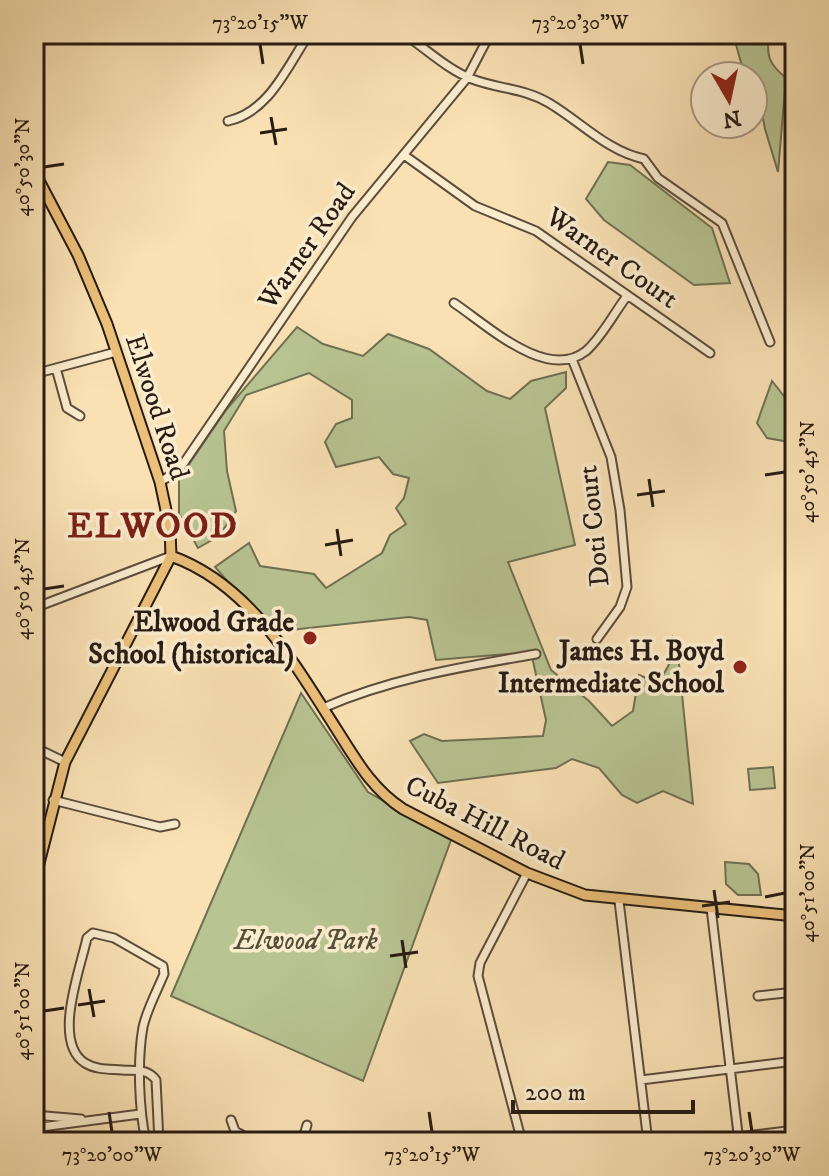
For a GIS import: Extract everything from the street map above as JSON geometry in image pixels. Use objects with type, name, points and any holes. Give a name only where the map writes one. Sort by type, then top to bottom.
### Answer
[{"type":"main road","name":"Elwood Road","points":[[34,171],[95,293],[116,352],[160,482],[170,529],[171,556]]},
{"type":"main road","name":"Cuba Hill Road","points":[[171,556],[202,567],[277,636],[364,773],[387,799],[527,873],[585,895],[619,901],[795,916]]},
{"type":"main road","points":[[34,883],[65,762],[171,556]]},
{"type":"street","points":[[228,121],[250,114],[262,105],[309,34]]},
{"type":"street","points":[[404,34],[467,78],[492,86],[520,89],[547,101],[620,154],[644,159],[658,178],[722,223],[770,342]]},
{"type":"street","name":"Warner Road","points":[[160,482],[179,470],[352,217],[467,78],[490,34]]},
{"type":"street","name":"Warner Court","points":[[404,155],[475,206],[536,231],[710,353]]},
{"type":"street","points":[[454,303],[534,357],[572,359],[588,349],[627,296]]},
{"type":"street","points":[[34,374],[116,352]]},
{"type":"street","name":"Doti Court","points":[[572,359],[611,457],[620,510],[627,587],[620,607],[597,639]]},
{"type":"street","points":[[56,368],[67,408],[80,416]]},
{"type":"street","points":[[34,608],[171,556]]},
{"type":"street","points":[[323,708],[366,689],[434,671],[536,654]]},
{"type":"street","points":[[34,747],[65,762]]},
{"type":"street","points":[[53,800],[160,827],[175,824]]},
{"type":"street","points":[[522,1142],[478,976],[480,963],[527,873]]},
{"type":"street","points":[[619,901],[648,1142]]},
{"type":"street","points":[[711,908],[738,1139]]},
{"type":"street","points":[[146,1142],[140,1114],[142,1070],[143,1028],[164,974],[163,966],[114,938],[93,933],[87,938],[67,1032],[71,1048],[83,1062],[96,1068],[142,1070],[156,1080],[159,1142]]},
{"type":"street","points":[[758,996],[795,992]]},
{"type":"street","points":[[641,1080],[795,1061]]},
{"type":"street","points":[[34,1128],[140,1114]]},
{"type":"street","points":[[34,1115],[83,1120]]},
{"type":"street","points":[[231,1120],[235,1131],[255,1142]]},
{"type":"street","points":[[302,1142],[307,1125]]},
{"type":"street","points":[[695,1142],[795,1130]]},
{"type":"green space","points":[[733,34],[769,34],[770,59],[786,78],[778,172],[768,140],[769,60],[740,60]]},
{"type":"green space","points":[[608,162],[630,165],[712,228],[730,283],[694,285],[604,220],[586,199]]},
{"type":"green space","points":[[297,327],[323,344],[363,356],[388,334],[429,349],[487,391],[510,399],[531,381],[566,372],[566,388],[545,408],[575,545],[508,562],[551,670],[589,701],[612,726],[633,711],[639,675],[657,682],[665,672],[671,657],[673,638],[677,644],[693,804],[663,791],[637,803],[622,795],[599,768],[572,759],[556,768],[438,783],[410,741],[424,734],[442,741],[543,736],[546,720],[531,652],[436,660],[427,620],[409,617],[272,632],[215,567],[249,543],[260,566],[314,574],[326,588],[382,553],[390,535],[406,524],[396,508],[404,498],[409,478],[393,474],[379,457],[336,467],[325,442],[336,424],[352,418],[352,400],[309,373],[246,395],[224,431],[227,471],[236,511],[219,536],[198,548],[179,514],[179,479],[226,410]]},
{"type":"green space","points":[[772,381],[795,410],[795,443],[767,438],[757,423]]},
{"type":"green space","name":"Elwood Park","points":[[301,693],[368,792],[451,840],[363,1081],[171,996]]},
{"type":"green space","points":[[773,767],[775,788],[750,790],[748,769]]},
{"type":"green space","points":[[725,862],[749,864],[758,874],[761,895],[738,895],[726,884]]},
{"type":"place","name":"Elwood Grade School (historical)","points":[[310,638]]},
{"type":"place","name":"James H. Boyd Intermediate School","points":[[740,667]]},
{"type":"district","name":"ELWOOD","points":[[153,526]]}]
